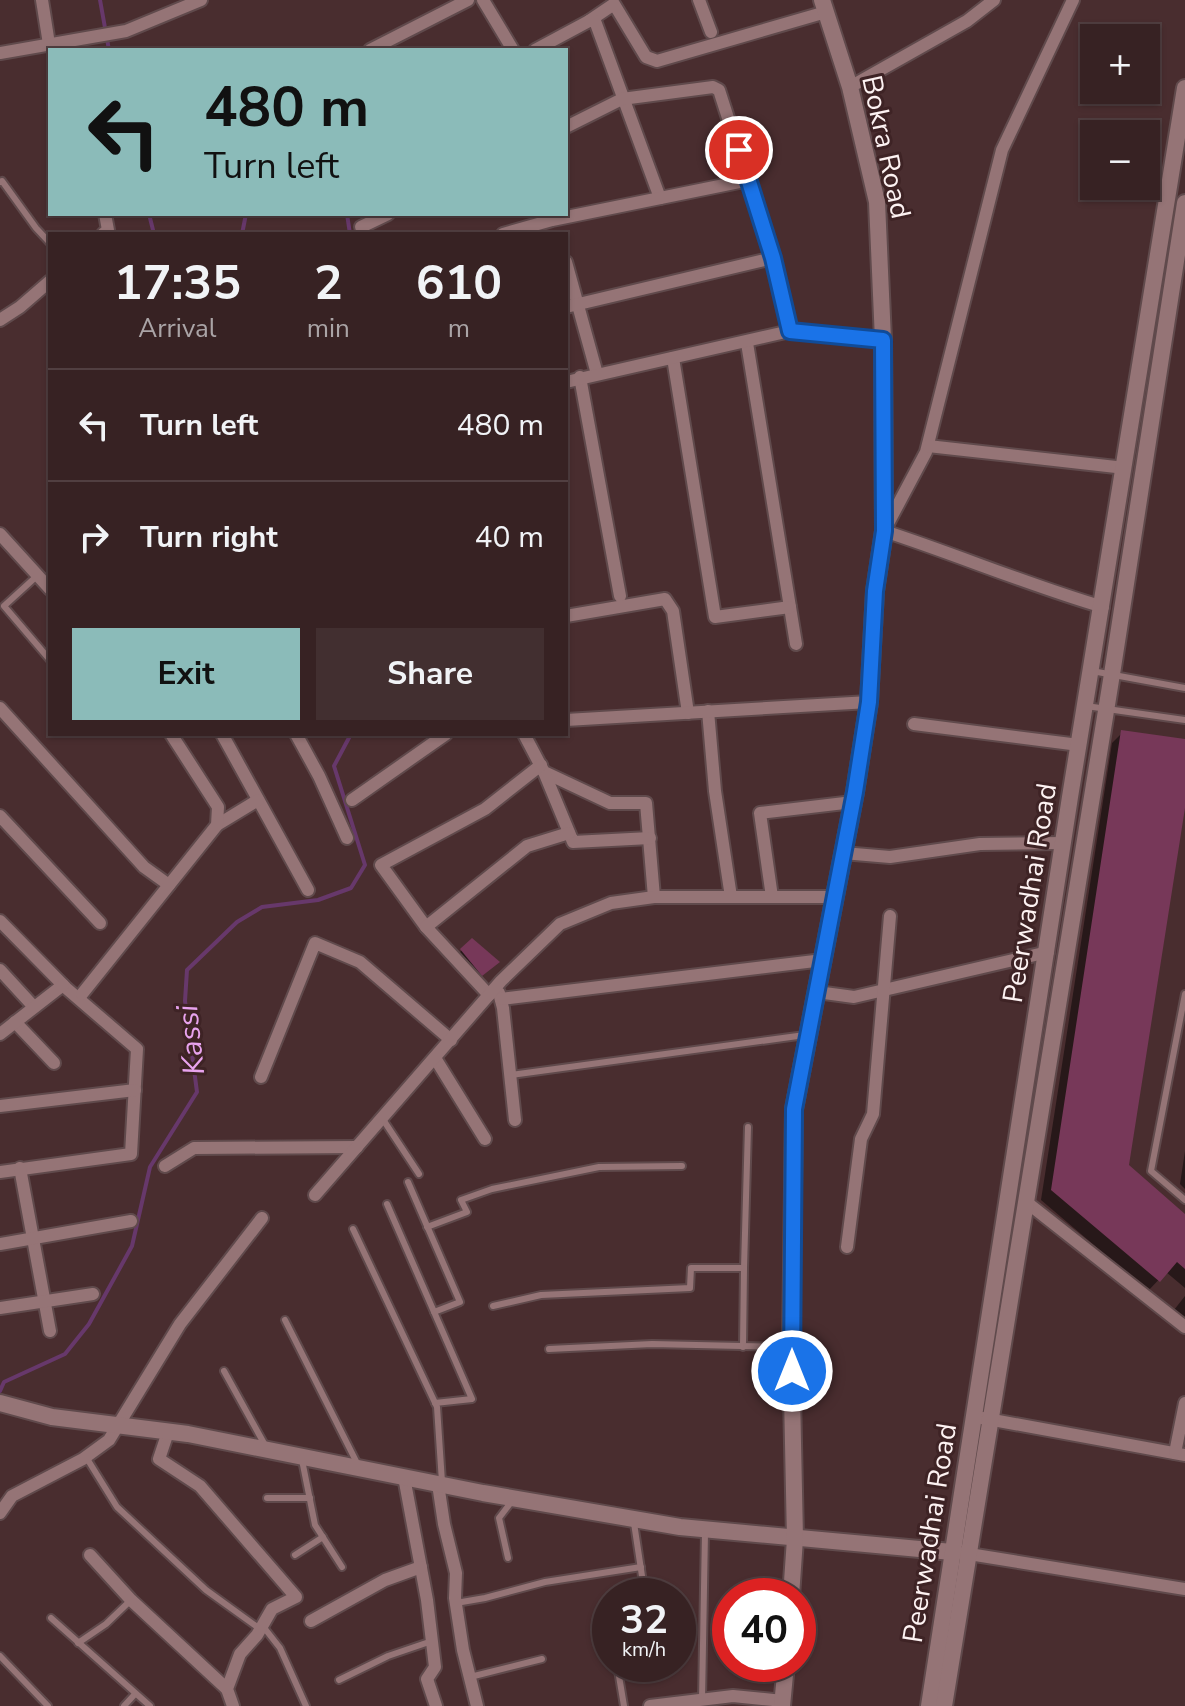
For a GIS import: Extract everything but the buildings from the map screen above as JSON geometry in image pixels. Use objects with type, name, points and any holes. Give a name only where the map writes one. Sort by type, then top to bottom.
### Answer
[{"type":"main road","name":"Bokra Road","points":[[792,1578],[795,1539],[791,1347],[794,1109],[869,702],[875,591],[884,531],[883,340],[877,202],[850,87],[824,6]]},
{"type":"main road","name":"Peerwadhai Road","points":[[929,1706],[960,1553],[982,1418],[1064,843],[1185,88]]},
{"type":"main road","points":[[982,1418],[1025,1201],[1112,674],[1185,203]]},
{"type":"main road","points":[[0,1403],[52,1417],[168,1432],[633,1519],[795,1539],[960,1553],[944,1706]]},
{"type":"main road","points":[[783,1704],[785,1682]]},
{"type":"street","points":[[42,0],[49,44]]},
{"type":"street","points":[[0,53],[49,44],[72,45],[126,31],[201,0]]},
{"type":"street","points":[[374,48],[468,0]]},
{"type":"street","points":[[483,0],[512,48]]},
{"type":"street","points":[[699,0],[711,32]]},
{"type":"street","points":[[850,87],[967,21],[994,0]]},
{"type":"street","points":[[1073,0],[1002,150],[928,446],[884,531],[1103,607]]},
{"type":"street","points":[[539,48],[614,4],[646,57],[657,61],[824,6]]},
{"type":"street","points":[[589,21],[595,21],[599,28],[660,198]]},
{"type":"street","points":[[568,126],[622,99],[713,87],[719,90],[773,258],[790,331]]},
{"type":"street","points":[[568,214],[749,180]]},
{"type":"street","points":[[361,227],[384,216]]},
{"type":"street","points":[[509,232],[552,217]]},
{"type":"street","points":[[568,307],[773,258]]},
{"type":"street","points":[[568,268],[597,374]]},
{"type":"street","points":[[0,320],[48,283]]},
{"type":"street","points":[[568,381],[790,331],[883,340]]},
{"type":"street","points":[[747,343],[796,644]]},
{"type":"street","points":[[673,358],[715,617],[790,607]]},
{"type":"street","points":[[580,377],[620,596]]},
{"type":"street","points":[[928,446],[1125,468]]},
{"type":"street","points":[[0,534],[48,587]]},
{"type":"street","points":[[568,616],[665,599],[673,611],[688,713]]},
{"type":"street","points":[[568,720],[869,702]]},
{"type":"street","points":[[0,708],[144,867],[169,885]]},
{"type":"street","points":[[708,711],[715,791],[731,897]]},
{"type":"street","points":[[914,724],[1079,745]]},
{"type":"street","points":[[172,736],[218,807],[217,825]]},
{"type":"street","points":[[223,736],[308,890]]},
{"type":"street","points":[[297,736],[347,838]]},
{"type":"street","points":[[352,800],[440,736]]},
{"type":"street","points":[[525,736],[573,842],[650,838]]},
{"type":"street","points":[[542,768],[610,803],[646,803],[654,897]]},
{"type":"street","points":[[515,1120],[496,993],[426,927],[381,865],[485,809],[542,768]]},
{"type":"street","points":[[82,994],[217,825],[258,800]]},
{"type":"street","points":[[772,897],[760,813],[853,802]]},
{"type":"street","points":[[0,816],[100,923]]},
{"type":"street","points":[[426,927],[527,846],[569,833]]},
{"type":"street","points":[[843,853],[890,857],[980,844],[1064,843]]},
{"type":"street","points":[[315,1195],[451,1040],[560,924],[611,903],[654,897],[835,897]]},
{"type":"street","points":[[847,1247],[861,1139],[873,1114],[890,916]]},
{"type":"street","points":[[0,921],[63,985],[137,1049],[131,1154],[0,1172]]},
{"type":"street","points":[[261,1077],[315,943],[360,962],[451,1040]]},
{"type":"street","points":[[817,992],[854,997],[1048,952]]},
{"type":"street","points":[[496,993],[823,960]]},
{"type":"street","points":[[0,970],[34,1007]]},
{"type":"street","points":[[0,1034],[63,985]]},
{"type":"street","points":[[15,1022],[54,1063]]},
{"type":"street","points":[[435,1058],[485,1139]]},
{"type":"street","points":[[0,1106],[135,1090]]},
{"type":"street","points":[[165,1166],[194,1148],[357,1147]]},
{"type":"street","points":[[20,1168],[50,1331]]},
{"type":"street","points":[[1025,1201],[1185,1327]]},
{"type":"street","points":[[0,1513],[12,1496],[86,1457],[109,1440],[180,1324],[262,1218]]},
{"type":"street","points":[[0,1244],[131,1221]]},
{"type":"street","points":[[0,1308],[93,1294]]},
{"type":"street","points":[[982,1418],[1180,1454],[1185,1403]]},
{"type":"street","points":[[168,1432],[159,1459],[200,1486],[296,1597],[272,1609],[240,1654],[227,1689]]},
{"type":"street","points":[[404,1477],[435,1667],[427,1679],[436,1706]]},
{"type":"street","points":[[440,1484],[444,1524],[456,1573],[456,1603],[477,1706]]},
{"type":"street","points":[[960,1553],[1185,1589]]},
{"type":"street","points":[[90,1555],[131,1600],[227,1689],[233,1706]]},
{"type":"street","points":[[311,1621],[385,1580],[421,1567]]},
{"type":"street","points":[[650,1706],[733,1696],[783,1704]]},
{"type":"lane","points":[[0,182],[48,241]]},
{"type":"lane","points":[[38,575],[4,606],[48,658]]},
{"type":"lane","points":[[1092,671],[1185,688]]},
{"type":"lane","points":[[1086,706],[1185,720]]},
{"type":"lane","points":[[1185,994],[1151,1171],[1185,1200]]},
{"type":"lane","points":[[510,1075],[809,1035]]},
{"type":"lane","points":[[382,1118],[419,1174]]},
{"type":"lane","points":[[743,1347],[748,1127]]},
{"type":"lane","points":[[427,1227],[467,1212],[461,1200],[492,1189],[599,1167],[682,1166]]},
{"type":"lane","points":[[408,1182],[460,1302],[434,1312]]},
{"type":"lane","points":[[387,1204],[472,1399],[435,1403]]},
{"type":"lane","points":[[353,1229],[435,1403],[440,1484]]},
{"type":"lane","points":[[493,1306],[541,1295],[690,1288],[691,1268],[744,1268]]},
{"type":"lane","points":[[285,1320],[360,1468]]},
{"type":"lane","points":[[549,1349],[652,1344],[791,1347]]},
{"type":"lane","points":[[224,1371],[268,1450]]},
{"type":"lane","points":[[86,1457],[117,1507],[206,1590],[261,1627],[280,1648],[306,1706]]},
{"type":"lane","points":[[301,1457],[315,1525],[342,1567]]},
{"type":"lane","points":[[267,1498],[310,1498]]},
{"type":"lane","points":[[508,1558],[499,1518],[515,1498]]},
{"type":"lane","points":[[633,1519],[643,1578]]},
{"type":"lane","points":[[694,1702],[705,1529]]},
{"type":"lane","points":[[295,1555],[323,1537]]},
{"type":"lane","points":[[456,1603],[545,1582],[641,1567]]},
{"type":"lane","points":[[78,1643],[106,1624],[131,1600]]},
{"type":"lane","points":[[51,1618],[150,1706]]},
{"type":"lane","points":[[339,1680],[388,1656],[432,1641]]},
{"type":"lane","points":[[0,1656],[48,1706]]},
{"type":"lane","points":[[470,1677],[542,1659]]},
{"type":"lane","points":[[620,1682],[624,1706]]},
{"type":"lane","points":[[124,1706],[135,1694]]},
{"type":"waterway","name":"Kassi","points":[[100,0],[109,48]]},
{"type":"waterway","name":"Kassi","points":[[150,216],[154,232]]},
{"type":"waterway","name":"Kassi","points":[[242,232],[246,216]]},
{"type":"waterway","name":"Kassi","points":[[347,216],[350,232]]},
{"type":"waterway","name":"Kassi","points":[[0,1391],[4,1382],[65,1354],[89,1324],[132,1246],[150,1167],[197,1092],[185,1001],[187,970],[237,922],[262,907],[318,900],[351,888],[365,865],[334,766],[350,736]]},
{"type":"route","points":[[739,150],[773,258],[790,331],[883,340],[884,531],[875,591],[869,702],[855,792],[794,1109],[792,1371]]}]
